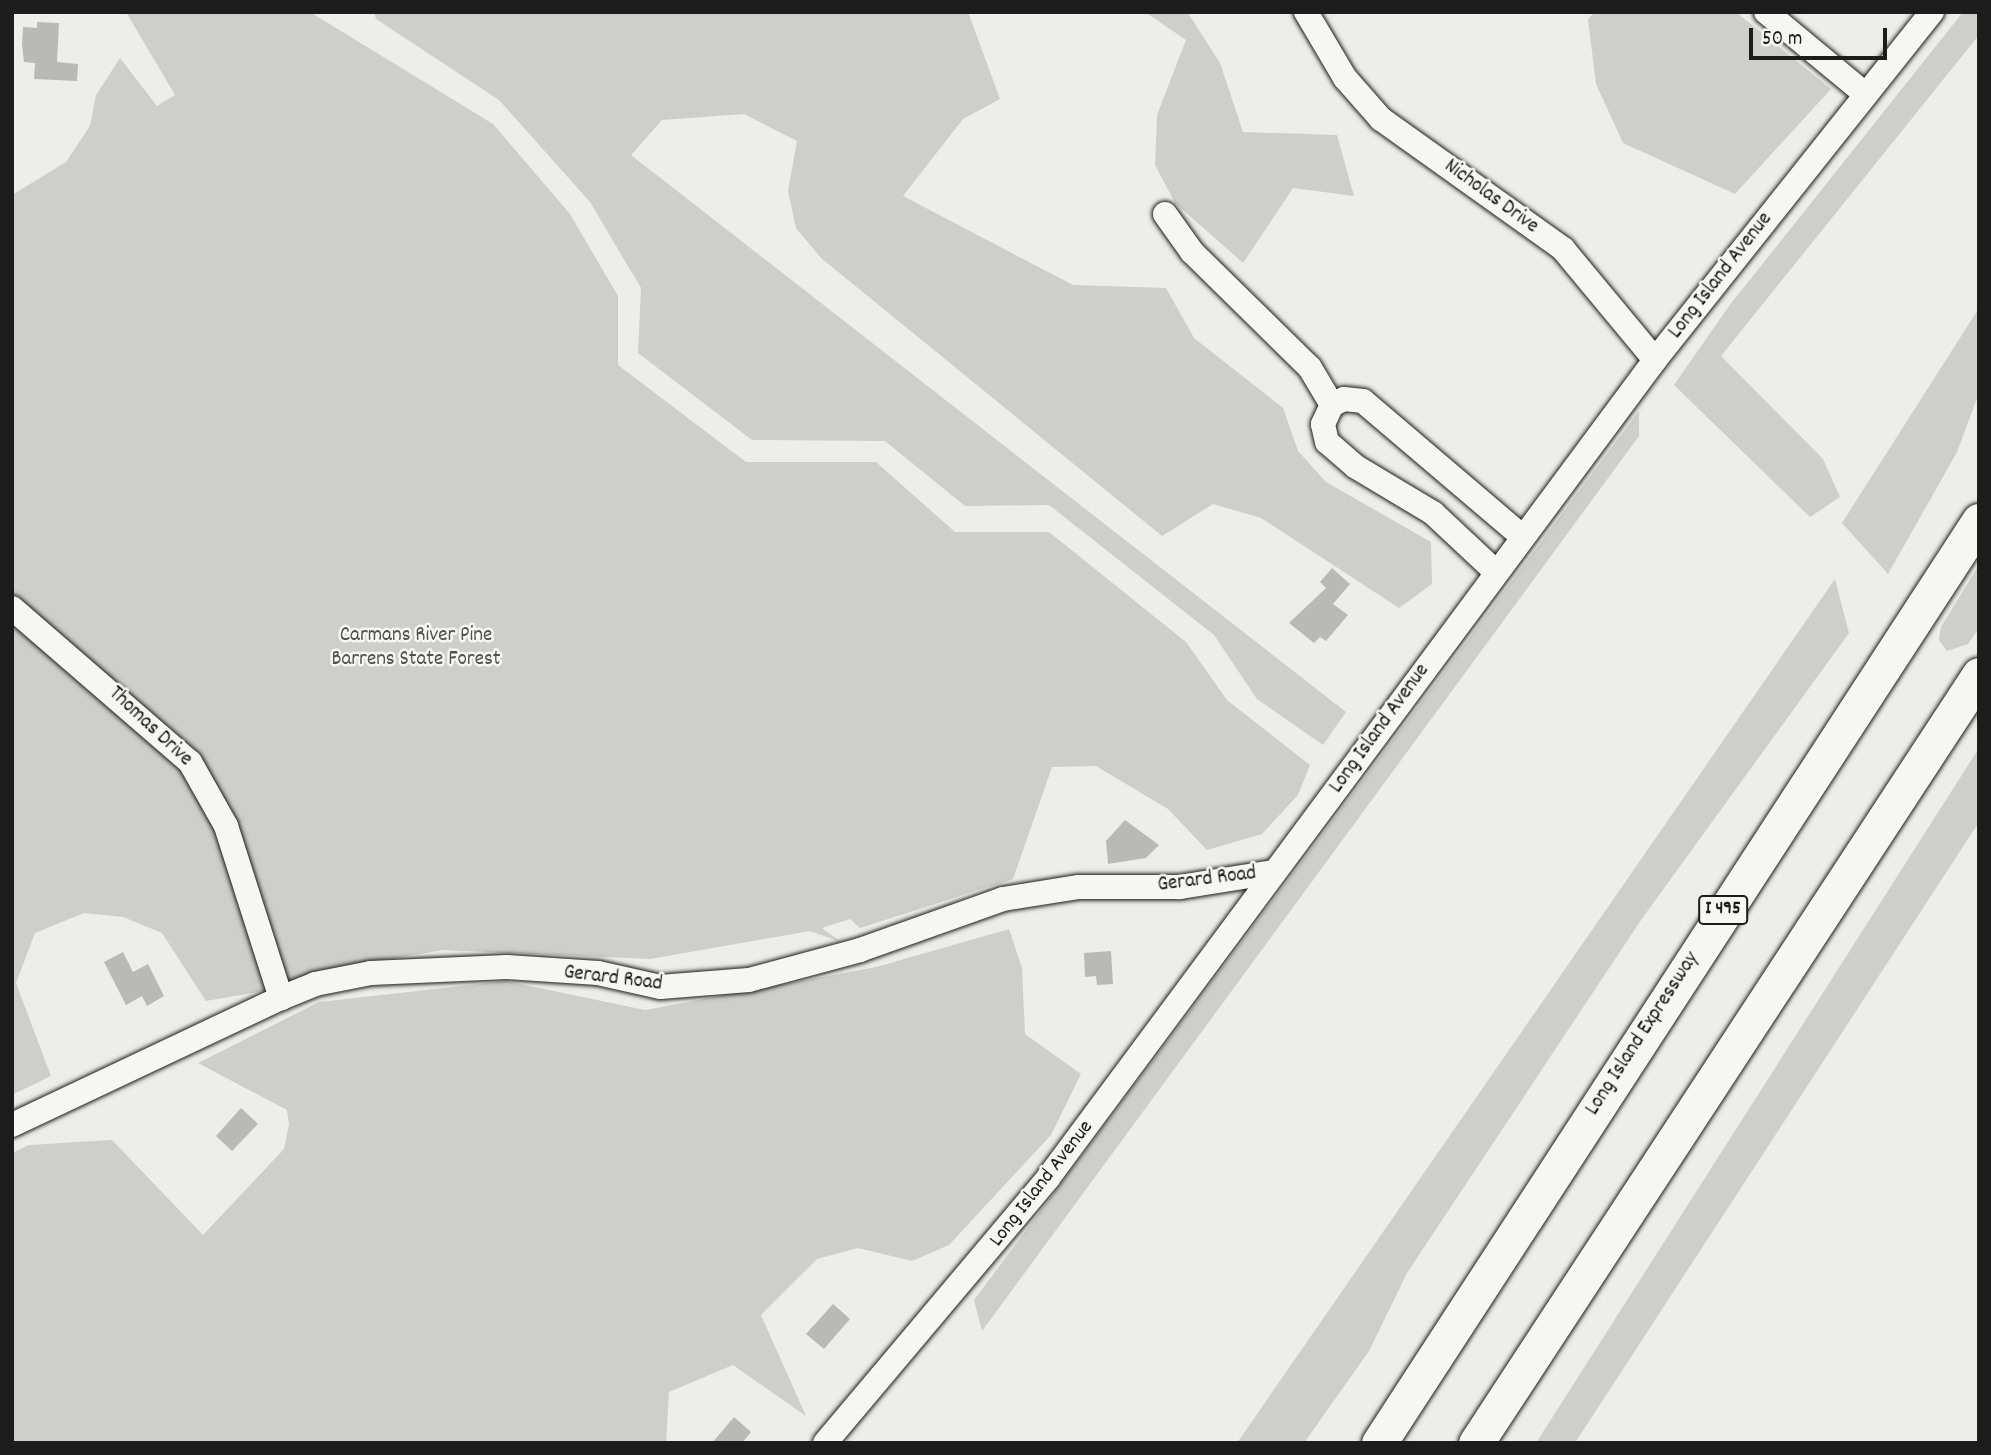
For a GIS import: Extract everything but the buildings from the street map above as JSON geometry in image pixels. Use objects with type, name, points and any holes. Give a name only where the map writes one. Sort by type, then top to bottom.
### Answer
[{"type":"highway","name":"Long Island Expressway","points":[[1378,1443],[1979,521]]},
{"type":"highway","points":[[1476,1443],[1977,678]]},
{"type":"highway","points":[[1355,1443],[1470,1302]]},
{"type":"street","name":"Nicholas Drive","points":[[1306,12],[1321,42],[1381,119],[1563,249],[1655,360]]},
{"type":"street","points":[[1766,12],[1865,94]]},
{"type":"street","name":"Long Island Avenue","points":[[834,1440],[1032,1198],[1655,360],[1932,12]]},
{"type":"street","points":[[1165,214],[1192,252],[1310,368],[1332,405]]},
{"type":"street","points":[[1496,572],[1433,513],[1356,467],[1327,442],[1323,424],[1332,405],[1344,398],[1363,401],[1523,537]]},
{"type":"street","name":"Thomas Drive","points":[[12,608],[191,762],[226,826],[281,998]]},
{"type":"street","name":"Gerard Road","points":[[12,1125],[314,984],[371,973],[430,968],[598,973],[660,987],[749,980],[860,950],[1003,900],[1079,887],[1180,887],[1274,872]]},
{"type":"green space","name":"Carmans River Pine Barrens State Forest","points":[[126,12],[310,12],[493,124],[570,214],[618,296],[618,365],[746,462],[876,462],[955,532],[1049,532],[1186,642],[1227,700],[1310,765],[1298,795],[1262,834],[1207,850],[1168,809],[1096,766],[1052,767],[1013,879],[860,928],[850,919],[822,928],[841,942],[810,931],[650,959],[444,950],[322,970],[268,990],[206,1001],[162,933],[123,917],[84,913],[35,933],[16,983],[51,1076],[12,1095],[12,195],[66,162],[90,126],[96,95],[120,58],[157,106],[175,95]]},
{"type":"green space","points":[[374,12],[968,12],[1000,99],[963,119],[903,196],[1073,285],[1166,288],[1194,338],[1283,408],[1298,451],[1326,482],[1431,542],[1432,584],[1399,608],[1261,518],[1213,504],[1162,536],[821,258],[796,228],[788,191],[797,141],[744,114],[662,120],[631,155],[1346,712],[1323,745],[1257,699],[1214,635],[1049,505],[965,506],[885,441],[752,440],[638,353],[641,288],[590,202],[499,100],[376,19]]},
{"type":"green space","points":[[1145,12],[1188,13],[1220,63],[1243,132],[1337,135],[1354,196],[1293,188],[1243,263],[1175,203],[1155,165],[1157,115],[1186,40]]},
{"type":"green space","points":[[1595,12],[1736,12],[1831,89],[1735,194],[1623,143],[1596,84],[1588,19]]},
{"type":"green space","points":[[1963,12],[1979,12],[1979,35],[1721,356],[1823,459],[1840,497],[1810,517],[1674,385],[1729,306]]},
{"type":"green space","points":[[1979,308],[1979,393],[1957,452],[1888,574],[1842,523]]},
{"type":"green space","points":[[1639,411],[1639,436],[982,1331],[974,1300]]},
{"type":"green space","points":[[1979,565],[1979,628],[1968,644],[1947,651],[1939,640],[1941,627]]},
{"type":"green space","points":[[1835,579],[1849,633],[1641,920],[1407,1273],[1369,1351],[1304,1443],[1237,1443]]},
{"type":"green space","points":[[1979,748],[1979,822],[1575,1443],[1536,1443]]},
{"type":"green space","points":[[1009,929],[1022,968],[1025,1034],[1081,1074],[1051,1135],[949,1245],[912,1261],[858,1248],[817,1259],[761,1315],[806,1416],[733,1365],[669,1392],[666,1443],[12,1443],[12,1153],[29,1145],[112,1140],[203,1235],[284,1149],[289,1124],[287,1110],[198,1063],[319,1002],[506,981],[645,1010],[876,967]]}]
